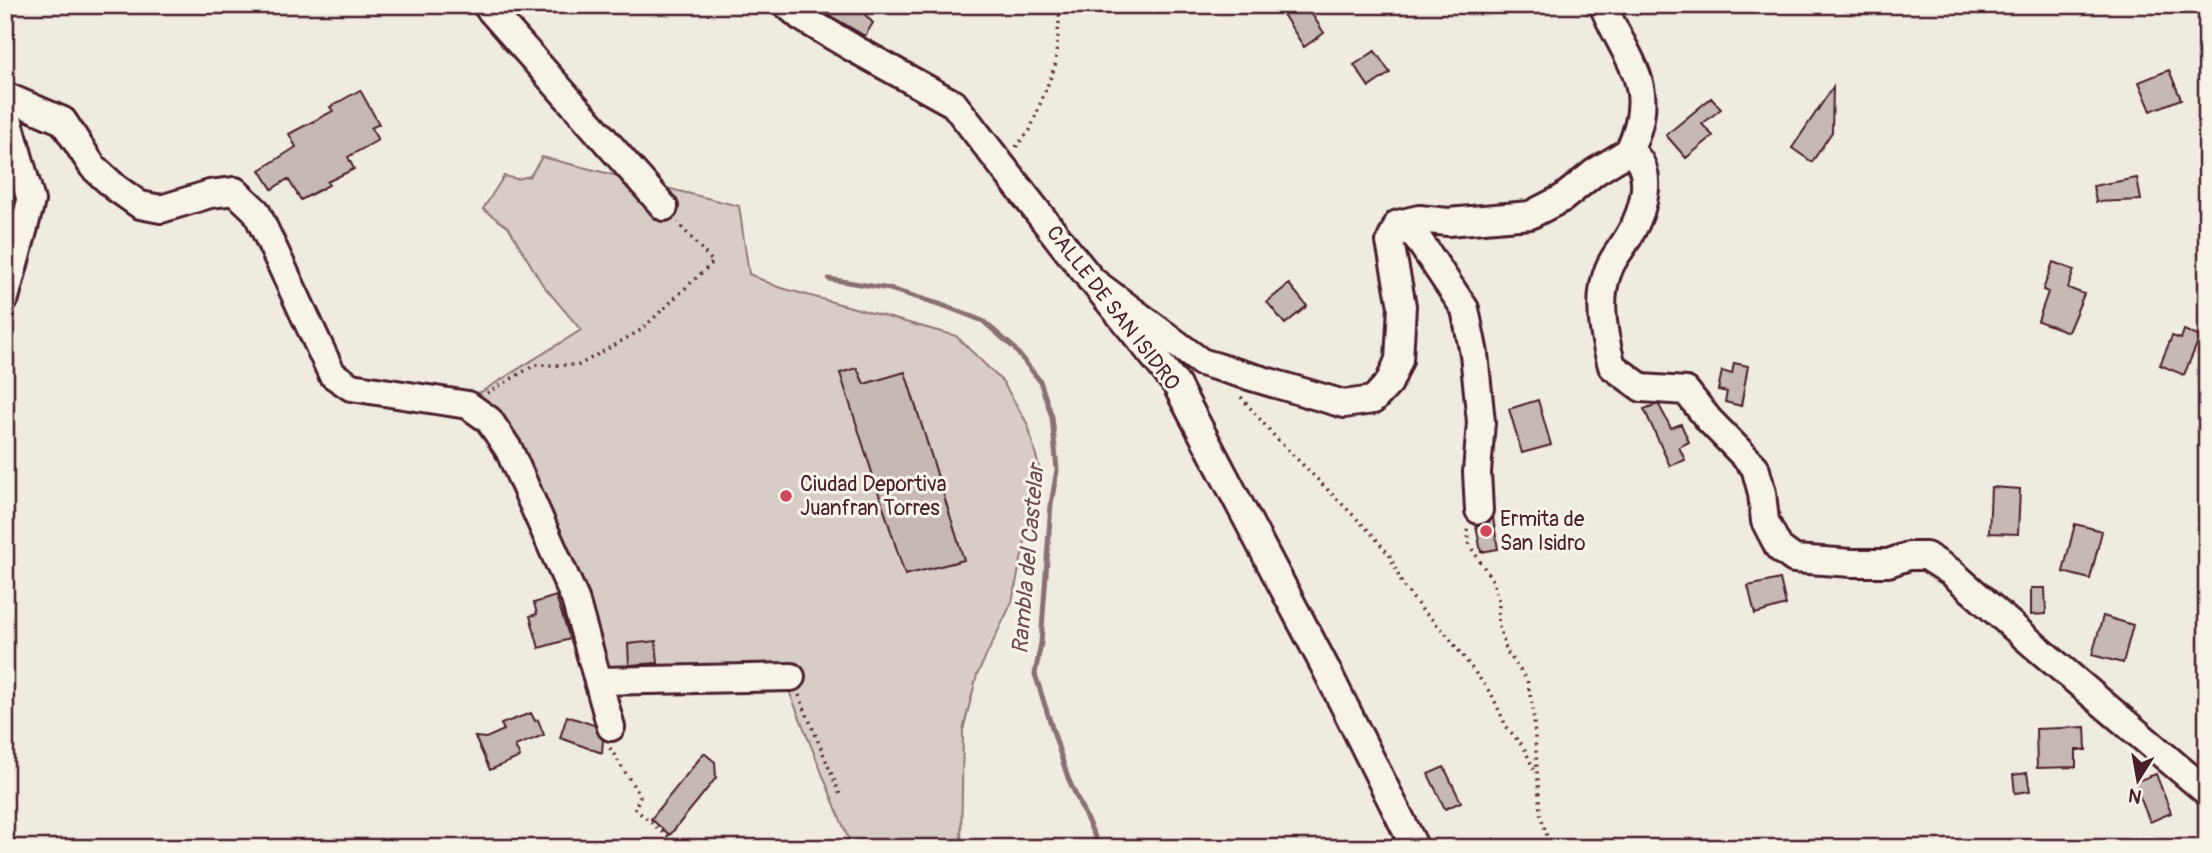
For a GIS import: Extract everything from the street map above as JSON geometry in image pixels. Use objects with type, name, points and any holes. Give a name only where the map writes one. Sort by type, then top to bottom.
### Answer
[{"type":"street","points":[[486,5],[664,207]]},
{"type":"street","name":"CALLE DE SAN ISIDRO","points":[[787,5],[853,48],[954,104],[1090,279],[1176,384],[1325,667],[1415,848]]},
{"type":"street","points":[[1398,224],[1419,219],[1448,222],[1530,215],[1563,198],[1595,172],[1629,151],[1639,131],[1643,96],[1630,57],[1603,5]]},
{"type":"street","points":[[5,96],[63,121],[93,167],[140,205],[161,209],[210,194],[235,191],[256,211],[332,374],[351,387],[468,405],[489,420],[509,450],[575,599],[611,727]]},
{"type":"street","points":[[5,108],[31,201],[5,298]]},
{"type":"street","points":[[1629,151],[1638,157],[1644,169],[1645,195],[1632,231],[1608,271],[1603,305],[1605,341],[1612,366],[1642,388],[1686,391],[1709,420],[1755,467],[1762,493],[1765,521],[1779,548],[1794,559],[1888,563],[1909,556],[1926,556],[1951,572],[2207,792]]},
{"type":"street","points":[[1090,279],[1202,362],[1344,404],[1373,400],[1389,383],[1399,360],[1402,306],[1390,242],[1398,224]]},
{"type":"street","points":[[1398,224],[1416,236],[1465,309],[1474,354],[1480,422],[1477,472],[1479,510]]},
{"type":"street","points":[[598,681],[791,677]]},
{"type":"path","points":[[1001,164],[1030,130],[1055,66],[1060,12],[1064,5]]},
{"type":"path","points":[[468,405],[535,365],[579,365],[621,342],[641,330],[713,262],[664,207]]},
{"type":"path","points":[[1239,395],[1276,438],[1373,535],[1390,556],[1404,586],[1423,611],[1444,631],[1492,695],[1506,726],[1524,748],[1535,772]]},
{"type":"path","points":[[1479,510],[1464,515],[1470,546],[1493,581],[1499,603],[1498,623],[1507,652],[1527,680],[1534,720],[1535,772],[1540,812],[1550,848]]},
{"type":"path","points":[[791,677],[841,797]]},
{"type":"path","points":[[611,727],[609,747],[640,796],[635,809],[681,848]]},
{"type":"shaded area","name":"Ciudad Deportiva Juanfran Torres","points":[[542,157],[739,206],[749,274],[778,287],[956,336],[1003,382],[1028,425],[1040,471],[1012,602],[977,675],[963,730],[961,848],[852,848],[781,671],[611,677],[532,484],[456,399],[481,392],[581,330],[542,284],[509,228],[483,209],[504,176],[517,179],[530,176]]},
{"type":"building","points":[[812,5],[856,5],[873,23],[865,36]]},
{"type":"building","points":[[1290,5],[1306,5],[1324,33],[1304,47],[1281,11]]},
{"type":"building","points":[[1375,51],[1390,73],[1369,87],[1354,65]]},
{"type":"building","points":[[2169,70],[2181,99],[2151,111],[2139,82]]},
{"type":"building","points":[[1833,87],[1832,132],[1812,162],[1792,148]]},
{"type":"building","points":[[360,90],[379,124],[371,128],[378,140],[348,157],[354,169],[327,182],[329,185],[301,200],[288,179],[272,189],[260,170],[296,147],[289,134],[333,111],[330,107]]},
{"type":"building","points":[[1711,98],[1721,109],[1702,124],[1713,136],[1686,158],[1666,135]]},
{"type":"building","points":[[2137,178],[2141,200],[2096,202],[2093,186]]},
{"type":"building","points":[[2053,262],[2074,270],[2068,288],[2084,294],[2068,332],[2038,321],[2048,292],[2043,290]]},
{"type":"building","points":[[1289,284],[1307,306],[1285,324],[1267,302]]},
{"type":"building","points":[[2184,330],[2200,337],[2184,375],[2160,365],[2172,336],[2181,339]]},
{"type":"building","points":[[1734,363],[1748,366],[1741,406],[1725,402],[1727,392],[1718,390],[1722,371],[1732,374]]},
{"type":"building","points":[[857,368],[864,384],[905,372],[964,560],[905,575],[840,373]]},
{"type":"building","points":[[1538,400],[1551,445],[1522,453],[1509,409]]},
{"type":"building","points":[[1659,405],[1671,428],[1681,424],[1689,442],[1679,447],[1685,460],[1670,466],[1644,409]]},
{"type":"building","points":[[1991,487],[2020,489],[2018,534],[1989,533]]},
{"type":"building","name":"Ermita de San Isidro","points":[[1493,518],[1498,549],[1481,552],[1476,525],[1487,523]]},
{"type":"building","points":[[2075,524],[2102,531],[2090,579],[2063,572]]},
{"type":"building","points":[[1780,579],[1786,605],[1755,614],[1748,586]]},
{"type":"building","points":[[2031,588],[2045,588],[2046,614],[2031,615]]},
{"type":"building","points":[[556,596],[570,639],[539,648],[530,616],[537,614],[534,603]]},
{"type":"building","points":[[2103,616],[2133,625],[2123,663],[2092,655]]},
{"type":"building","points":[[656,641],[658,663],[629,665],[628,644]]},
{"type":"building","points":[[531,713],[535,721],[538,720],[544,735],[515,746],[520,757],[490,770],[475,737],[486,738],[504,730],[501,724]]},
{"type":"building","points":[[567,716],[594,725],[603,740],[602,753],[560,738]]},
{"type":"building","points":[[2085,727],[2086,750],[2076,750],[2076,767],[2037,768],[2036,729]]},
{"type":"building","points":[[704,753],[715,762],[716,778],[670,835],[651,819]]},
{"type":"building","points":[[1444,767],[1461,802],[1445,809],[1428,774]]},
{"type":"building","points":[[2027,773],[2030,791],[2015,793],[2013,775]]},
{"type":"building","points":[[2156,774],[2171,813],[2150,822],[2134,782]]},
{"type":"waterway","name":"Rambla del Castelar","points":[[829,279],[890,289],[983,321],[1013,347],[1040,381],[1052,417],[1057,470],[1051,504],[1041,643],[1035,674],[1068,778],[1100,848]]},
{"type":"place","name":"Ciudad Deportiva Juanfran Torres","points":[[786,496]]},
{"type":"place","name":"Ermita de San Isidro","points":[[1486,531]]}]
